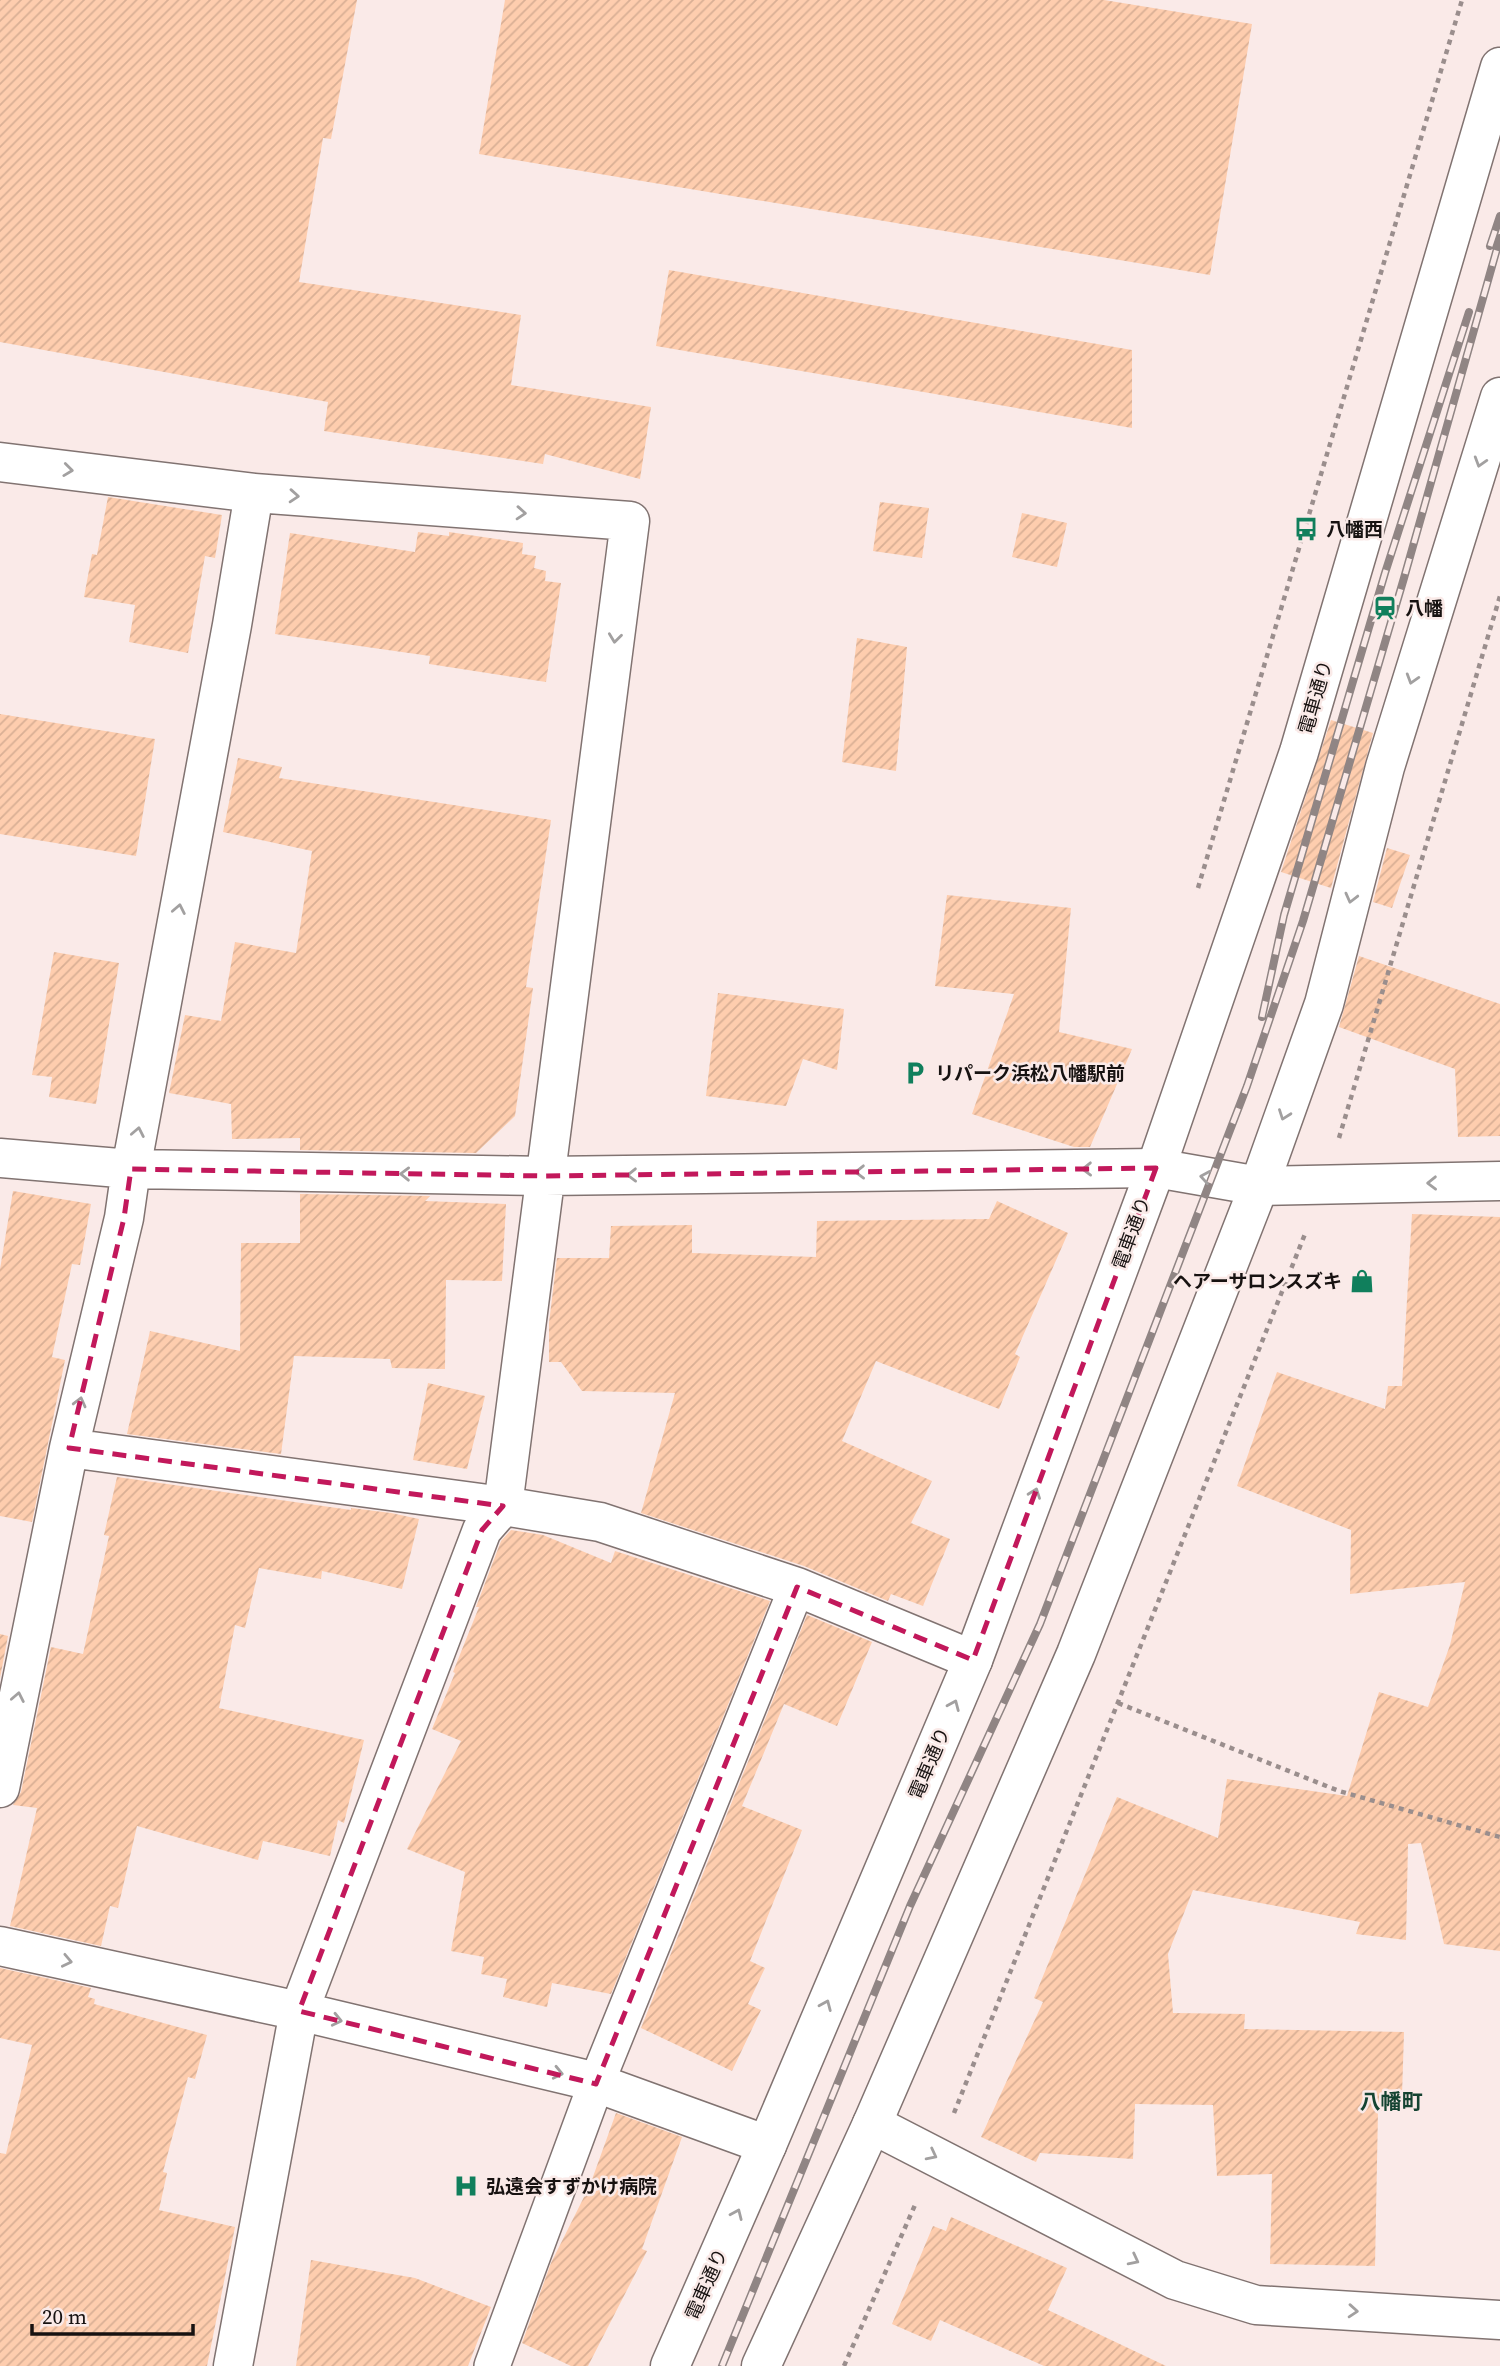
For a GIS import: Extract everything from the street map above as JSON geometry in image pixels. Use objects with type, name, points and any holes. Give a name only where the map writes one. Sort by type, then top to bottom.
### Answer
[{"type":"street","name":"電車通り","points":[[670,2366],[973,1660],[1156,1168],[1299,752],[1500,67]]},
{"type":"street","points":[[761,2366],[872,2124],[1076,1654],[1258,1186],[1324,1003],[1384,767],[1500,397]]},
{"type":"street","points":[[0,462],[254,494],[630,521],[503,1506],[482,1530],[299,2011],[233,2366]]},
{"type":"street","points":[[0,1788],[69,1448],[124,1218],[233,625],[254,494]]},
{"type":"street","points":[[0,1158],[131,1169],[545,1176],[1156,1168],[1258,1186],[1500,1181]]},
{"type":"street","points":[[69,1448],[503,1506],[600,1522],[797,1587],[973,1660]]},
{"type":"street","points":[[492,2366],[596,2084],[797,1587]]},
{"type":"street","points":[[0,1947],[299,2011],[596,2084],[767,2145]]},
{"type":"street","points":[[872,2124],[1174,2280],[1256,2305],[1500,2320]]},
{"type":"path","points":[[1194,900],[1462,0]]},
{"type":"path","points":[[1339,1139],[1500,596]]},
{"type":"path","points":[[953,2115],[1306,1233]]},
{"type":"path","points":[[1118,1703],[1339,1791],[1500,1837]]},
{"type":"path","points":[[844,2366],[915,2206]]},
{"type":"highlighted area","points":[[1156,1168],[973,1660],[797,1587],[596,2084],[299,2011],[482,1530],[503,1506],[69,1448],[124,1218],[131,1169],[545,1176]]},
{"type":"building","points":[[0,0],[357,0],[331,139],[323,138],[299,282],[521,315],[511,385],[651,407],[640,479],[545,454],[543,464],[324,431],[328,402],[0,342]]},
{"type":"building","points":[[505,0],[1104,0],[1252,24],[1210,275],[479,154]]},
{"type":"building","points":[[669,270],[1132,350],[1132,428],[656,346]]},
{"type":"building","points":[[108,497],[222,515],[215,558],[205,556],[188,653],[129,642],[135,605],[84,597],[92,554],[97,555]]},
{"type":"building","points":[[880,502],[929,508],[922,558],[873,551]]},
{"type":"building","points":[[1022,513],[1067,523],[1057,567],[1012,557]]},
{"type":"building","points":[[418,532],[449,536],[449,532],[523,543],[522,554],[536,556],[534,568],[546,571],[545,581],[561,583],[546,682],[429,664],[430,656],[275,634],[290,533],[415,552]]},
{"type":"building","points":[[857,638],[907,647],[896,771],[842,762]]},
{"type":"building","points":[[0,714],[155,739],[136,856],[0,834]]},
{"type":"building","points":[[1331,720],[1373,733],[1331,888],[1281,872]]},
{"type":"building","points":[[238,758],[282,767],[279,778],[551,820],[526,987],[533,988],[515,1116],[476,1153],[300,1150],[300,1138],[232,1139],[231,1104],[169,1093],[185,1015],[221,1021],[235,942],[296,953],[312,851],[223,832]]},
{"type":"building","points":[[1387,848],[1410,855],[1392,908],[1373,902]]},
{"type":"building","points":[[947,895],[1071,908],[1059,1032],[1132,1049],[1090,1147],[1074,1147],[972,1114],[1014,994],[935,986]]},
{"type":"building","points":[[54,952],[119,963],[96,1104],[49,1097],[52,1077],[32,1075]]},
{"type":"building","points":[[1359,956],[1500,1004],[1500,1136],[1458,1137],[1455,1069],[1339,1027]]},
{"type":"building","points":[[718,993],[844,1009],[837,1070],[803,1059],[786,1106],[706,1096]]},
{"type":"building","points":[[13,1191],[91,1204],[80,1265],[72,1264],[52,1357],[65,1360],[32,1522],[0,1516],[0,1269]]},
{"type":"building","points":[[300,1194],[430,1196],[425,1201],[506,1204],[502,1281],[446,1280],[445,1369],[392,1368],[390,1359],[294,1356],[281,1454],[127,1434],[150,1331],[240,1351],[241,1243],[300,1243]]},
{"type":"building","points":[[997,1201],[1068,1233],[1015,1354],[1020,1357],[999,1409],[876,1361],[842,1441],[932,1481],[911,1523],[950,1539],[923,1606],[891,1594],[888,1601],[804,1566],[641,1513],[675,1393],[582,1391],[561,1362],[549,1362],[549,1323],[557,1258],[609,1258],[611,1226],[692,1225],[692,1253],[816,1257],[817,1221],[989,1219]]},
{"type":"building","points":[[1412,1214],[1500,1217],[1500,1951],[1444,1944],[1421,1843],[1408,1844],[1406,1940],[1356,1934],[1360,1922],[1193,1890],[1168,1954],[1173,2013],[1245,2014],[1244,2029],[1404,2032],[1402,2096],[1388,2095],[1387,2111],[1378,2111],[1375,2266],[1270,2264],[1272,2174],[1217,2176],[1213,2105],[1135,2104],[1133,2159],[1040,2153],[1036,2162],[981,2137],[1043,2002],[1034,1998],[1117,1797],[1218,1838],[1227,1779],[1347,1796],[1379,1692],[1428,1707],[1450,1645],[1465,1582],[1350,1594],[1351,1530],[1237,1486],[1277,1372],[1385,1409],[1388,1386],[1402,1386]]},
{"type":"building","points":[[428,1383],[485,1396],[467,1469],[413,1460]]},
{"type":"building","points":[[117,1477],[419,1519],[402,1589],[322,1571],[321,1579],[259,1568],[245,1628],[235,1625],[219,1708],[364,1740],[344,1823],[338,1820],[330,1856],[263,1841],[258,1860],[137,1826],[118,1908],[110,1906],[101,1946],[10,1926],[37,1808],[13,1805],[21,1792],[51,1647],[83,1654],[109,1536],[104,1535]]},
{"type":"building","points":[[511,1530],[543,1535],[611,1563],[615,1551],[770,1601],[611,1994],[552,1983],[547,2007],[503,1997],[507,1979],[481,1974],[484,1957],[451,1951],[465,1872],[407,1849],[461,1741],[432,1729],[455,1673],[453,1672],[501,1541]]},
{"type":"building","points":[[807,1615],[872,1642],[837,1726],[784,1704],[742,1806],[802,1830],[750,1961],[765,1968],[748,2004],[761,2010],[732,2071],[641,2028]]},
{"type":"building","points":[[0,1634],[8,1636],[0,1678]]},
{"type":"building","points":[[0,1968],[91,1988],[88,1997],[95,1999],[94,2004],[207,2035],[195,2079],[188,2077],[163,2172],[167,2173],[159,2210],[235,2227],[207,2366],[0,2366],[0,2153],[6,2154],[32,2045],[0,2038]]},
{"type":"building","points":[[616,2113],[682,2137],[642,2249],[647,2251],[588,2366],[571,2366],[522,2343],[551,2263],[590,2185]]},
{"type":"building","points":[[951,2217],[1067,2268],[1048,2310],[1166,2366],[1044,2366],[940,2320],[931,2341],[892,2324],[933,2226],[946,2231]]},
{"type":"building","points":[[311,2260],[415,2278],[491,2307],[468,2366],[296,2366]]},
{"type":"railway","points":[[1490,246],[1500,216]]},
{"type":"railway","points":[[722,2366],[910,1906],[1040,1624],[1247,1086],[1303,921],[1500,238]]},
{"type":"railway","points":[[1262,1017],[1284,915],[1385,573],[1469,312]]},
{"type":"place","name":"八幡西","points":[[1306,529]]},
{"type":"place","name":"八幡","points":[[1385,608]]},
{"type":"place","name":"リパーク浜松八幡駅前","points":[[915,1073]]},
{"type":"place","name":"ヘアーサロンスズキ","points":[[1362,1281]]},
{"type":"place","name":"弘遠会すずかけ病院","points":[[466,2186]]},
{"type":"district","name":"八幡町","points":[[1391,2102]]}]
